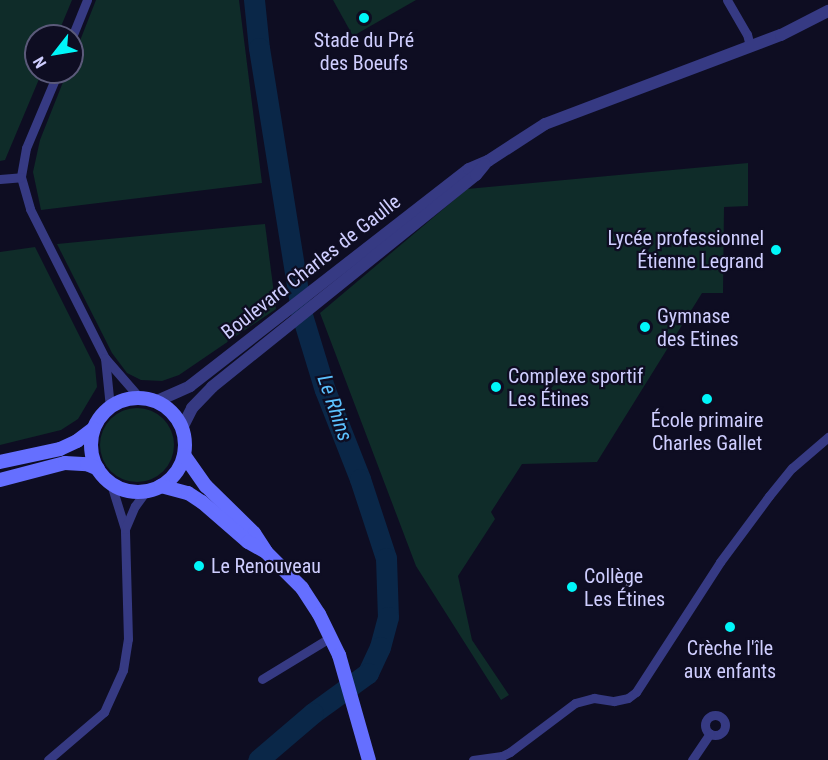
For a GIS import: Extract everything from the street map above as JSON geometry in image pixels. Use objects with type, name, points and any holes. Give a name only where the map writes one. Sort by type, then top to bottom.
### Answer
[{"type":"main road","points":[[0,462],[60,449],[77,441],[94,428],[110,407],[129,398],[139,397],[157,401],[172,412],[182,428],[184,455],[176,473],[161,486],[145,492],[128,491],[111,484],[98,469],[87,464],[64,463],[0,480]]},
{"type":"main road","points":[[94,428],[91,442],[98,469]]},
{"type":"main road","points":[[184,455],[206,486],[254,533],[266,552],[302,588],[339,655],[369,760]]},
{"type":"main road","points":[[161,486],[188,493],[202,502],[248,542],[266,552]]},
{"type":"street","points":[[77,24],[87,0]]},
{"type":"street","points":[[727,0],[747,34],[750,46]]},
{"type":"street","name":"Boulevard Charles de Gaulle","points":[[157,401],[190,386],[469,169],[488,161],[537,129],[571,113],[781,35],[828,11]]},
{"type":"street","points":[[53,84],[26,148],[21,177],[30,209],[105,358],[139,397]]},
{"type":"street","name":"Boulevard Charles de Gaulle","points":[[182,428],[198,400],[476,175],[488,161]]},
{"type":"street","points":[[0,179],[21,177]]},
{"type":"street","points":[[105,358],[110,407]]},
{"type":"street","points":[[473,760],[502,756],[510,752],[575,703],[594,698],[614,701],[628,698],[636,692],[720,562],[769,496],[792,468],[828,437]]},
{"type":"street","points":[[48,760],[104,712],[123,670],[128,639],[125,529],[111,484]]},
{"type":"street","points":[[125,529],[135,506],[145,492]]},
{"type":"street","points":[[262,679],[331,637]]},
{"type":"street","points":[[692,760],[710,733]]},
{"type":"green space","points":[[0,0],[72,0],[62,24],[24,24],[24,84],[37,84],[5,160],[0,161]]},
{"type":"green space","points":[[96,0],[239,0],[262,183],[41,210],[33,172],[40,140],[62,84],[84,84],[84,30]]},
{"type":"green space","name":"Stade du Pré des Boeufs","points":[[333,0],[416,0],[353,36]]},
{"type":"green space","name":"Complexe sportif Les Étines","points":[[748,163],[748,206],[724,207],[723,293],[702,293],[597,462],[522,464],[491,512],[495,519],[458,576],[472,640],[509,695],[501,700],[416,566],[320,313],[467,189]]},
{"type":"green space","points":[[265,224],[276,309],[179,375],[162,381],[141,380],[127,373],[112,353],[57,244]]},
{"type":"green space","points":[[35,247],[95,367],[97,387],[78,419],[61,430],[0,445],[0,252]]},
{"type":"green space","points":[[137,408],[158,414],[168,424],[174,445],[168,466],[158,476],[137,482],[116,476],[106,466],[100,445],[106,424],[116,414]]},
{"type":"waterway","name":"Le Rhins","points":[[254,0],[259,48],[302,315],[325,390],[360,479],[386,558],[388,617],[380,647],[368,673],[313,713],[258,760]]},
{"type":"place","name":"Stade du Pré des Boeufs","points":[[364,18]]},
{"type":"place","name":"Lycée professionnel Étienne Legrand","points":[[776,250]]},
{"type":"place","name":"Gymnase des Etines","points":[[645,327]]},
{"type":"place","name":"Complexe sportif Les Étines","points":[[496,387]]},
{"type":"place","name":"École primaire Charles Gallet","points":[[707,399]]},
{"type":"place","name":"Le Renouveau","points":[[199,566]]},
{"type":"place","name":"Collège Les Étines","points":[[572,587]]},
{"type":"place","name":"Crèche l'île aux enfants","points":[[730,627]]}]
